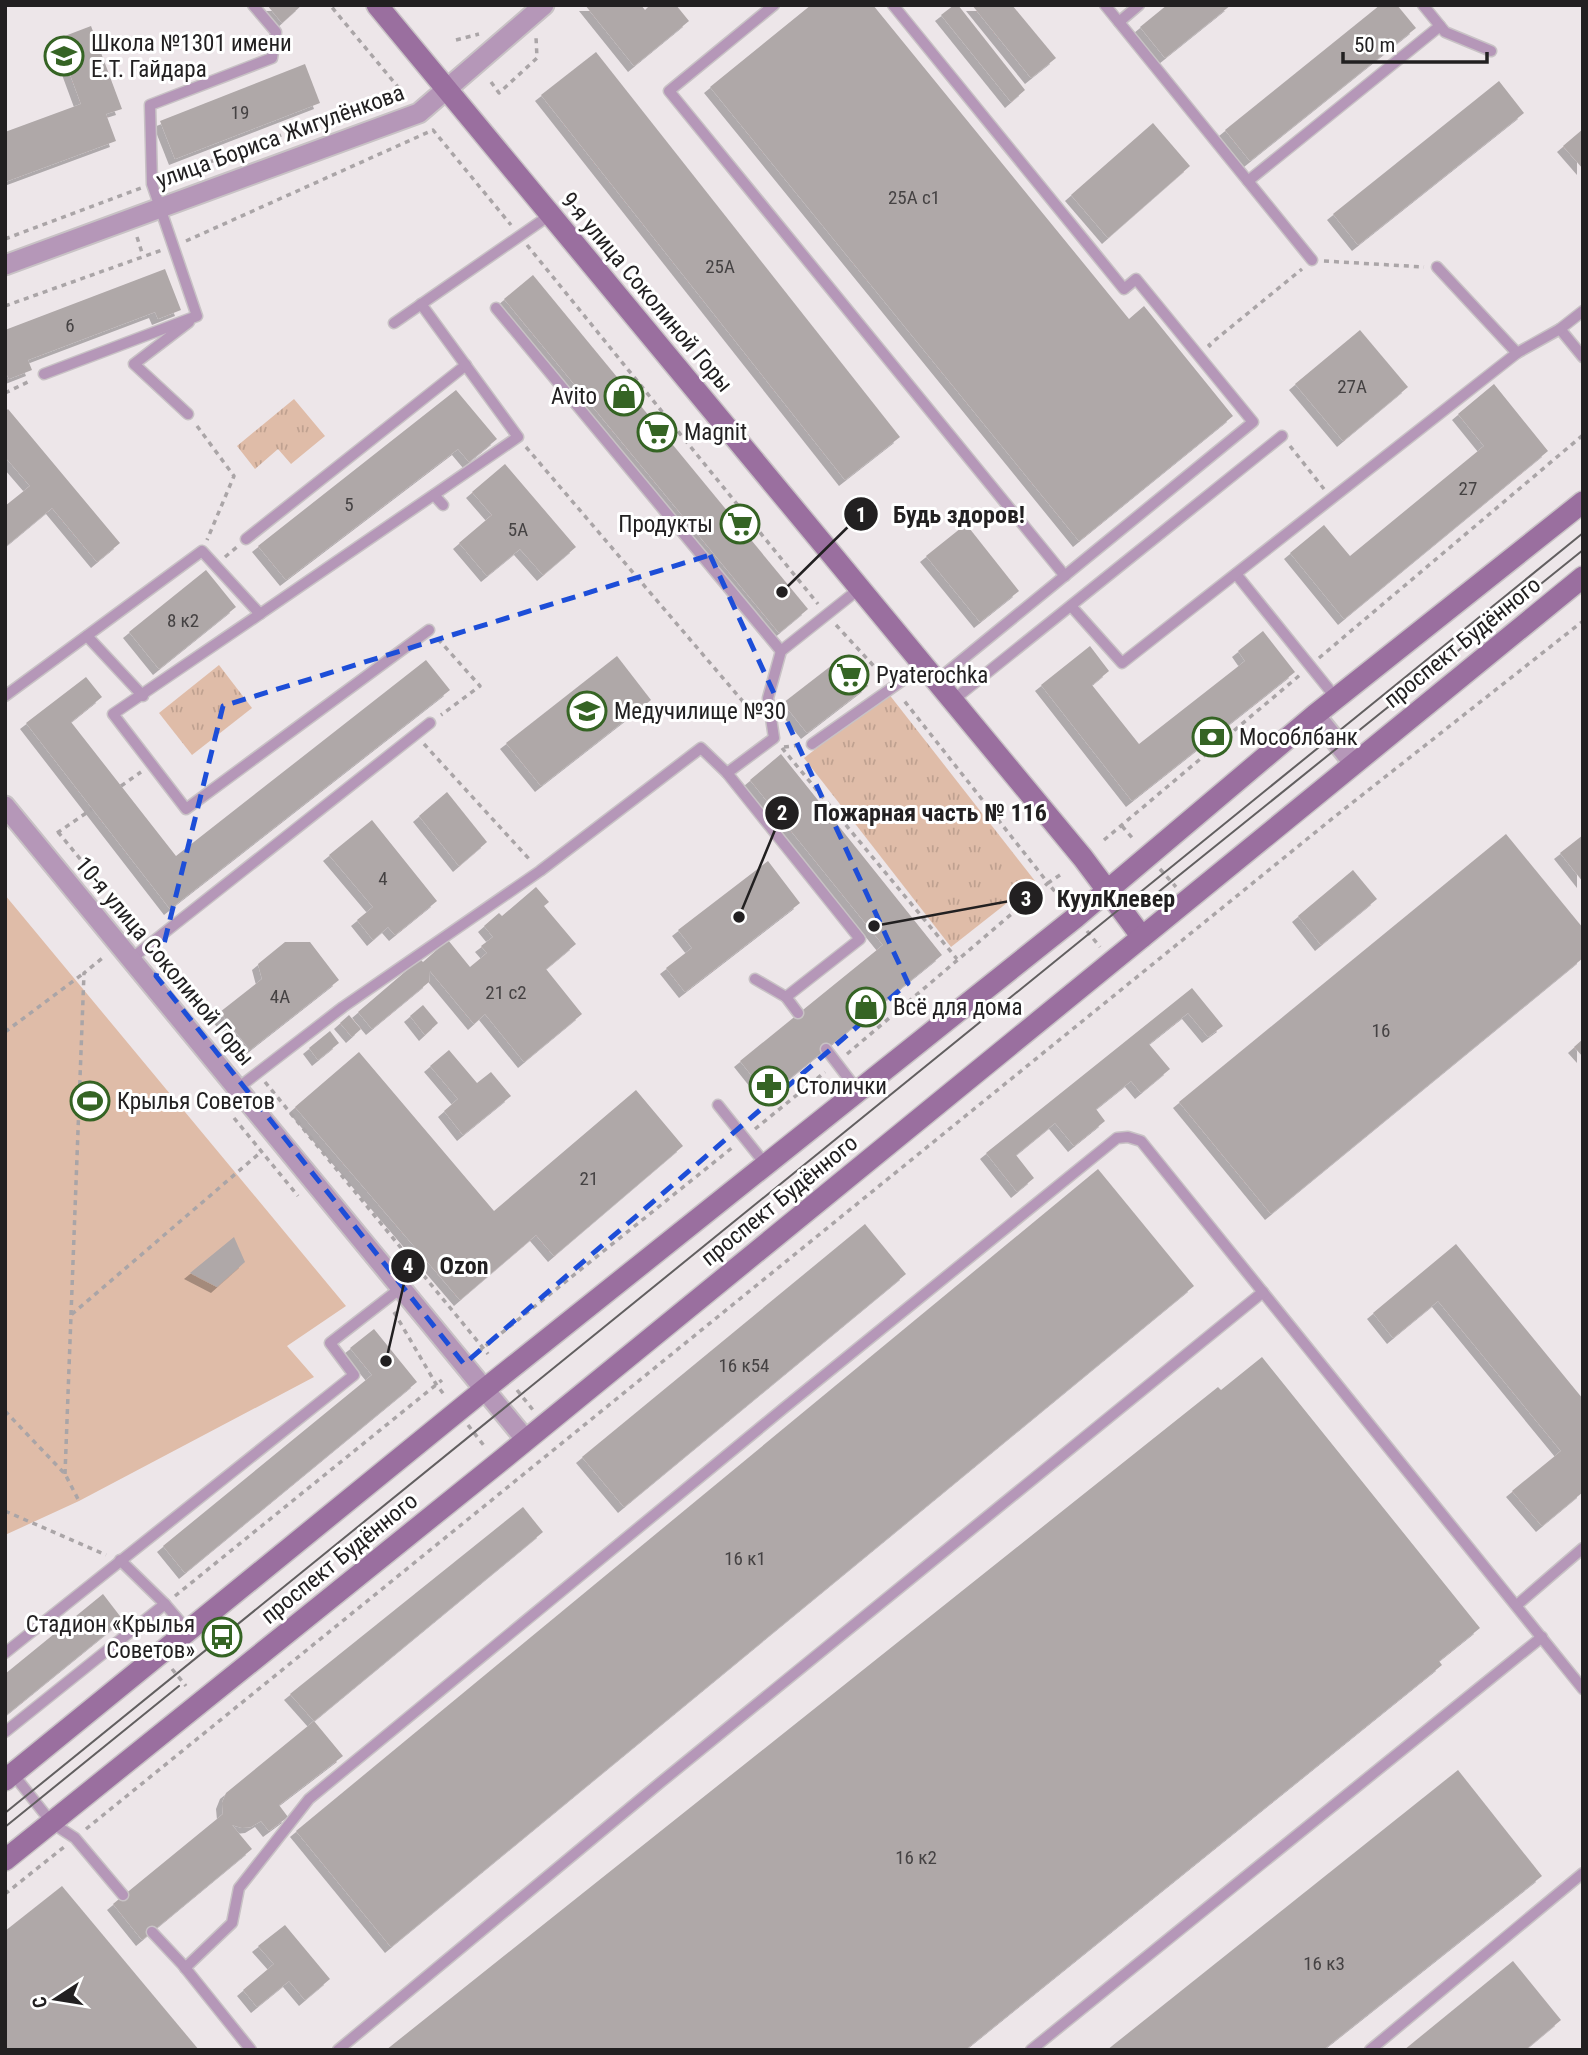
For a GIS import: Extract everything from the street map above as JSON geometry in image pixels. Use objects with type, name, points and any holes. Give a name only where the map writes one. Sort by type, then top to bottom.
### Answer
[{"type":"main road","name":"9-я улица Соколиной Горы","points":[[377,5],[1083,858],[1142,937]]},
{"type":"main road","name":"проспект Будённого","points":[[9,1777],[485,1389],[1107,891],[1315,715],[1583,502]]},
{"type":"main road","name":"проспект Будённого","points":[[5,1860],[526,1440],[1583,577]]},
{"type":"street","name":"улица Бориса Жигулёнкова","points":[[5,265],[419,113],[544,5]]},
{"type":"street","points":[[1315,715],[1354,764]]},
{"type":"street","name":"10-я улица Соколиной Горы","points":[[5,806],[238,1088],[394,1293],[485,1389],[526,1440]]},
{"type":"lane","points":[[197,316],[152,184],[150,105],[272,58],[276,32],[253,5]]},
{"type":"lane","points":[[774,5],[669,91],[1065,576]]},
{"type":"lane","points":[[812,744],[929,674],[1065,576],[1253,422],[1136,279],[1124,289],[893,5]]},
{"type":"lane","points":[[1105,5],[1312,260]]},
{"type":"lane","points":[[1119,22],[1139,5]]},
{"type":"lane","points":[[1423,5],[1445,32],[1490,51]]},
{"type":"lane","points":[[1248,181],[1440,26]]},
{"type":"lane","points":[[394,323],[550,215]]},
{"type":"lane","points":[[1437,267],[1517,353]]},
{"type":"lane","points":[[421,304],[518,437],[113,714],[186,809],[429,630]]},
{"type":"lane","points":[[496,308],[781,651]]},
{"type":"lane","points":[[1071,606],[1122,663],[1517,353],[1560,329],[1583,311]]},
{"type":"lane","points":[[44,374],[197,316]]},
{"type":"lane","points":[[188,414],[134,364],[197,316]]},
{"type":"lane","points":[[1560,329],[1583,357]]},
{"type":"lane","points":[[246,539],[466,365]]},
{"type":"lane","points":[[952,701],[1282,436]]},
{"type":"lane","points":[[434,495],[443,505]]},
{"type":"lane","points":[[5,696],[202,551],[260,614]]},
{"type":"lane","points":[[1236,575],[1336,698]]},
{"type":"lane","points":[[727,774],[774,738],[768,698],[781,651],[859,589]]},
{"type":"lane","points":[[87,636],[143,696]]},
{"type":"lane","points":[[131,959],[430,723]]},
{"type":"lane","points":[[238,1088],[540,872],[701,748],[727,774],[860,939],[786,997]]},
{"type":"lane","points":[[755,979],[786,997],[798,1013]]},
{"type":"lane","points":[[826,1049],[858,1091]]},
{"type":"lane","points":[[718,1105],[766,1165]]},
{"type":"lane","points":[[185,1968],[232,1923],[239,1888],[309,1799],[1117,1138],[1128,1137],[1141,1141],[1583,1689]]},
{"type":"lane","points":[[338,2050],[661,1782],[1264,1292]]},
{"type":"lane","points":[[5,1653],[354,1375],[330,1343],[394,1293]]},
{"type":"lane","points":[[1517,1605],[1583,1548]]},
{"type":"lane","points":[[120,1560],[166,1604],[188,1631]]},
{"type":"lane","points":[[5,1732],[166,1604]]},
{"type":"lane","points":[[1031,2050],[1542,1637]]},
{"type":"lane","points":[[9,1777],[52,1822],[75,1838],[123,1895]]},
{"type":"lane","points":[[1370,2050],[1583,1873]]},
{"type":"lane","points":[[152,1931],[251,2050]]},
{"type":"path","points":[[5,239],[386,96],[398,87],[330,5]]},
{"type":"path","points":[[456,40],[477,36],[486,28]]},
{"type":"path","points":[[491,82],[499,93],[537,58],[535,28]]},
{"type":"path","points":[[1218,356],[1209,345],[1312,260],[1437,267]]},
{"type":"path","points":[[5,393],[44,374]]},
{"type":"path","points":[[188,414],[234,476],[202,551]]},
{"type":"path","points":[[1282,436],[1332,499]]},
{"type":"path","points":[[1104,841],[1583,436]]},
{"type":"path","points":[[518,437],[774,738],[957,959]]},
{"type":"path","points":[[215,565],[246,539]]},
{"type":"path","points":[[5,1894],[1322,827],[1583,621]]},
{"type":"path","points":[[429,630],[480,686],[430,723]]},
{"type":"path","points":[[415,735],[540,872]]},
{"type":"path","points":[[121,786],[152,765]]},
{"type":"path","points":[[38,846],[92,809]]},
{"type":"path","points":[[1122,826],[1135,841]]},
{"type":"path","points":[[58,832],[488,1354]]},
{"type":"path","points":[[1159,868],[1177,888]]},
{"type":"path","points":[[876,872],[881,869]]},
{"type":"path","points":[[478,1352],[836,1063],[1060,875]]},
{"type":"path","points":[[1048,883],[1064,903]]},
{"type":"path","points":[[1086,929],[1102,948]]},
{"type":"path","points":[[5,1032],[106,955]]},
{"type":"path","points":[[65,1474],[84,973]]},
{"type":"path","points":[[71,1315],[261,1152]]},
{"type":"path","points":[[394,1293],[436,1384],[445,1396]]},
{"type":"path","points":[[166,1604],[443,1380]]},
{"type":"path","points":[[512,1384],[533,1410]]},
{"type":"path","points":[[5,1411],[65,1474],[79,1501]]},
{"type":"path","points":[[468,1425],[486,1449]]},
{"type":"path","points":[[5,1511],[120,1560]]},
{"type":"path","points":[[172,1669],[186,1686]]},
{"type":"highlighted area","points":[[710,555],[908,983],[464,1364],[156,976],[223,706]]},
{"type":"green space","points":[[294,399],[325,436],[291,464],[278,449],[255,469],[237,446]]},
{"type":"green space","points":[[219,665],[252,708],[192,755],[159,713]]},
{"type":"green space","points":[[888,693],[1035,881],[951,947],[804,758]]},
{"type":"green space","name":"Крылья Советов","points":[[5,895],[346,1306],[287,1346],[314,1377],[79,1501],[5,1535]]},
{"type":"building","points":[[267,5],[302,5],[282,23]]},
{"type":"building","points":[[585,5],[641,5],[645,10],[650,5],[676,5],[689,21],[634,66]]},
{"type":"building","points":[[811,5],[873,5],[1129,319],[1144,306],[1233,416],[1079,541],[710,87]]},
{"type":"building","points":[[958,5],[1025,90],[1011,102],[941,15]]},
{"type":"building","points":[[972,5],[1012,5],[1056,58],[1031,78]]},
{"type":"building","points":[[1167,5],[1231,5],[1165,58],[1140,27]]},
{"type":"building","points":[[1380,5],[1397,5],[1416,28],[1250,161],[1225,130]]},
{"type":"building","points":[[91,26],[122,109],[106,114],[116,141],[5,182],[5,132],[81,104],[57,39]]},
{"type":"building","points":[[596,52],[900,437],[845,480],[541,95]]},
{"type":"building","points":[[305,64],[320,103],[175,159],[160,121]]},
{"type":"building","points":[[1499,81],[1524,113],[1358,245],[1333,214]]},
{"type":"building","points":[[1153,123],[1190,166],[1108,238],[1071,195]]},
{"type":"building","points":[[1583,129],[1583,169],[1563,146]]},
{"type":"building","points":[[165,269],[181,310],[158,319],[155,312],[28,360],[32,370],[9,379],[5,371],[5,330]]},
{"type":"building","points":[[533,275],[808,609],[779,633],[504,299]]},
{"type":"building","points":[[1360,330],[1408,387],[1343,441],[1295,384]]},
{"type":"building","points":[[1494,384],[1548,451],[1344,619],[1290,553],[1324,525],[1350,556],[1484,446],[1458,414]]},
{"type":"building","points":[[456,390],[497,439],[469,462],[458,449],[286,580],[258,546]]},
{"type":"building","points":[[8,409],[120,543],[97,562],[52,508],[5,547],[5,506],[30,486],[5,457],[5,412]]},
{"type":"building","points":[[505,464],[576,547],[543,575],[520,549],[487,576],[459,543],[492,515],[472,492]]},
{"type":"building","points":[[966,524],[1019,591],[980,622],[926,556]]},
{"type":"building","points":[[206,570],[236,607],[159,669],[129,632]]},
{"type":"building","points":[[1263,631],[1295,672],[1132,801],[1041,685],[1090,646],[1109,671],[1092,685],[1139,744],[1245,661],[1238,651]]},
{"type":"building","points":[[845,655],[868,686],[807,733],[783,703]]},
{"type":"building","points":[[617,656],[651,700],[541,786],[506,743]]},
{"type":"building","points":[[426,660],[450,690],[170,909],[26,723],[86,677],[102,697],[71,722],[176,856]]},
{"type":"building","points":[[781,754],[942,955],[768,1096],[740,1061],[883,945],[750,780]]},
{"type":"building","points":[[447,792],[487,842],[459,866],[419,816]]},
{"type":"building","points":[[372,820],[437,901],[395,935],[388,927],[373,940],[357,920],[373,907],[329,855]]},
{"type":"building","points":[[1506,834],[1583,928],[1583,958],[1271,1214],[1179,1102]]},
{"type":"building","points":[[1583,835],[1583,882],[1560,853]]},
{"type":"building","points":[[768,861],[800,903],[685,992],[666,968],[692,948],[678,930]]},
{"type":"building","points":[[1353,870],[1377,899],[1321,945],[1298,916]]},
{"type":"building","points":[[536,887],[549,902],[544,906],[576,944],[546,969],[582,1014],[524,1062],[485,1014],[474,1024],[430,971],[429,982],[372,1029],[358,1012],[420,959],[423,962],[448,940],[470,967],[487,953],[481,946],[493,937],[484,926],[499,913],[502,916]]},
{"type":"building","points":[[285,942],[310,942],[339,980],[250,1050],[220,1012],[262,979],[258,964]]},
{"type":"building","points":[[1192,988],[1223,1026],[1208,1037],[1188,1013],[1149,1044],[1170,1069],[1141,1093],[1131,1081],[1096,1109],[1105,1121],[1074,1146],[1055,1123],[1016,1155],[1034,1178],[1017,1192],[986,1153]]},
{"type":"building","points":[[423,1005],[438,1023],[425,1035],[410,1016]]},
{"type":"building","points":[[349,1015],[361,1029],[352,1037],[340,1023]]},
{"type":"building","points":[[330,1031],[339,1043],[318,1060],[309,1048]]},
{"type":"building","points":[[1583,1039],[1583,1057],[1574,1047]]},
{"type":"building","points":[[449,1050],[477,1083],[491,1072],[511,1096],[463,1135],[444,1111],[458,1099],[430,1066]]},
{"type":"building","points":[[359,1052],[494,1211],[636,1090],[683,1146],[554,1256],[536,1235],[460,1300],[295,1107]]},
{"type":"building","points":[[1098,1169],[1194,1286],[391,1947],[296,1831]]},
{"type":"building","points":[[865,1224],[906,1274],[624,1507],[582,1457]]},
{"type":"building","points":[[234,1237],[245,1262],[217,1287],[190,1273]]},
{"type":"building","points":[[1456,1244],[1583,1399],[1583,1492],[1542,1526],[1512,1491],[1561,1451],[1438,1301],[1393,1338],[1373,1313]]},
{"type":"building","points":[[374,1329],[417,1382],[185,1573],[163,1546],[372,1375],[350,1348]]},
{"type":"building","points":[[1262,1357],[1480,1628],[1439,1661],[1442,1665],[965,2050],[386,2050],[1218,1387],[1221,1390]]},
{"type":"building","points":[[523,1507],[543,1532],[314,1721],[290,1694]]},
{"type":"building","points":[[103,1594],[123,1620],[5,1716],[5,1674]]},
{"type":"building","points":[[314,1721],[343,1756],[279,1805],[288,1817],[269,1831],[261,1821],[251,1827],[232,1825],[252,1849],[142,1940],[113,1904],[223,1814],[222,1803],[226,1793]]},
{"type":"building","points":[[1458,1770],[1542,1876],[1323,2050],[1107,2050]]},
{"type":"building","points":[[62,1886],[199,2050],[5,2050],[5,1931]]},
{"type":"building","points":[[285,1925],[330,1979],[305,2000],[289,1981],[257,2007],[243,1990],[274,1964],[258,1946]]},
{"type":"building","points":[[1513,1961],[1561,2020],[1525,2050],[1404,2050]]},
{"type":"tram line","points":[[5,1813],[1583,533]]},
{"type":"tram line","points":[[1141,906],[1583,550]]},
{"type":"tram line","points":[[5,1827],[179,1686]]},
{"type":"place","name":"Школа №1301 имени Е.Т. Гайдара","points":[[64,56]]},
{"type":"place","name":"Avito","points":[[624,396]]},
{"type":"place","name":"Magnit","points":[[657,432]]},
{"type":"place","name":"Продукты","points":[[740,524]]},
{"type":"place","name":"Будь здоров!","points":[[782,592]]},
{"type":"place","name":"Pyaterochka","points":[[849,675]]},
{"type":"place","name":"Медучилище №30","points":[[587,711]]},
{"type":"place","name":"Мособлбанк","points":[[1212,737]]},
{"type":"place","name":"Пожарная часть № 116","points":[[739,917]]},
{"type":"place","name":"КуулКлевер","points":[[874,926]]},
{"type":"place","name":"Всё для дома","points":[[866,1007]]},
{"type":"place","name":"Столички","points":[[769,1086]]},
{"type":"place","name":"Крылья Советов","points":[[90,1101]]},
{"type":"place","name":"Ozon","points":[[386,1361]]},
{"type":"place","name":"Стадион «Крылья Советов»","points":[[222,1637]]}]
